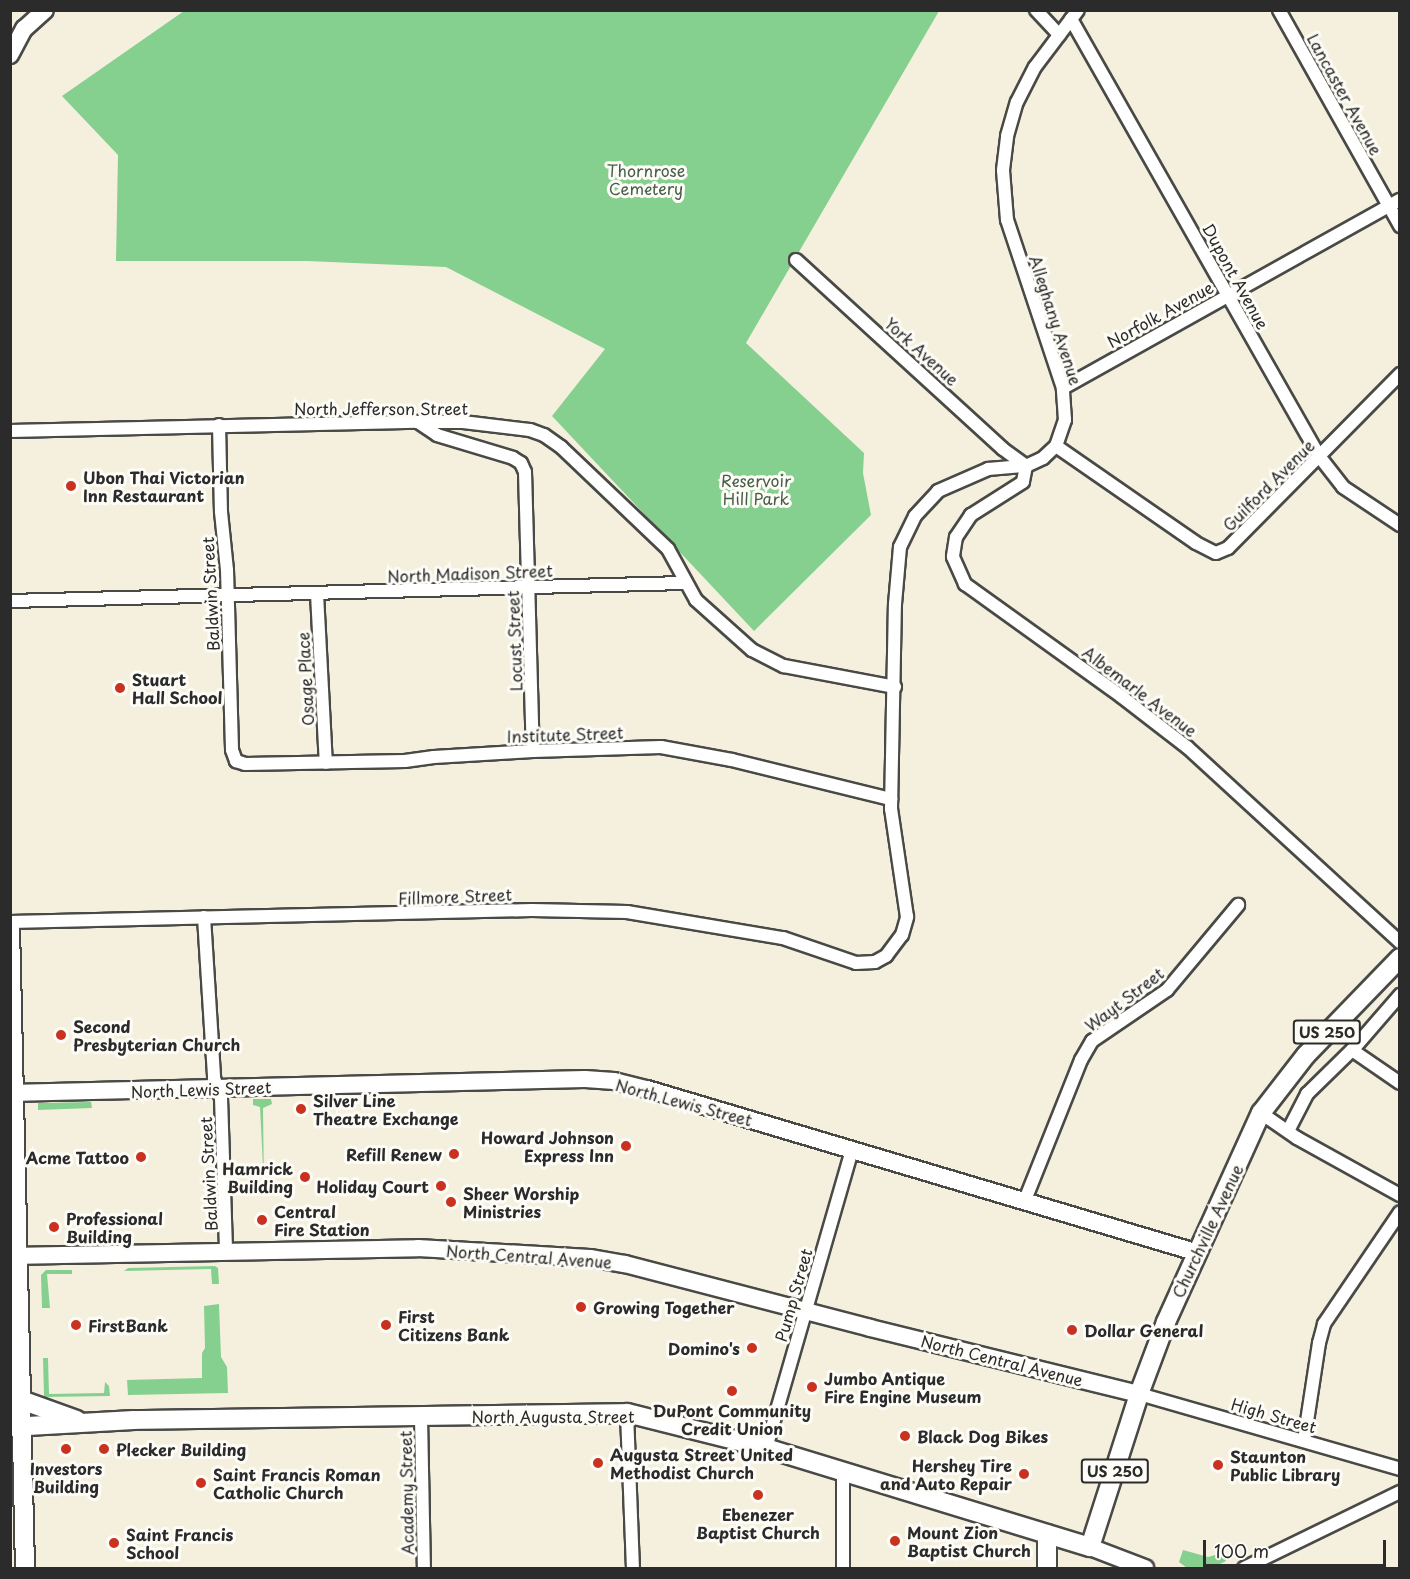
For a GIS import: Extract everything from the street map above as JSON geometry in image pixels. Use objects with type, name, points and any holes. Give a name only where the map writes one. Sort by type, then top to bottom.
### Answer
[{"type":"main road","points":[[10,924],[14,1256],[21,1400],[16,1427],[25,1569]]},
{"type":"main road","name":"Churchville Avenue","points":[[1090,1547],[1139,1394],[1196,1252],[1262,1113],[1305,1055],[1400,958]]},
{"type":"main road","points":[[21,1400],[81,1422]]},
{"type":"main road","name":"North Augusta Street","points":[[16,1427],[81,1422],[627,1413],[766,1448],[1090,1547]]},
{"type":"main road","points":[[1047,1534],[1047,1569]]},
{"type":"street","points":[[10,55],[22,32],[45,10]]},
{"type":"street","points":[[1036,10],[1059,35]]},
{"type":"street","name":"Lancaster Avenue","points":[[1278,10],[1394,203],[1400,226]]},
{"type":"street","name":"Alleghany Avenue","points":[[1056,446],[1065,420],[1063,388],[1007,220],[1003,180],[1006,143],[1017,102],[1035,67],[1074,15]]},
{"type":"street","name":"Dupont Avenue","points":[[1074,15],[1319,456],[1343,487],[1400,525]]},
{"type":"street","name":"Norfolk Avenue","points":[[1063,388],[1394,203]]},
{"type":"street","name":"York Avenue","points":[[796,260],[1003,448],[1026,466]]},
{"type":"street","name":"Guilford Avenue","points":[[1056,446],[1213,554],[1228,548],[1400,374]]},
{"type":"street","name":"North Jefferson Street","points":[[10,431],[417,422],[515,427],[544,435],[561,447],[668,549],[686,583]]},
{"type":"street","name":"Locust Street","points":[[417,422],[436,435],[513,458],[521,463],[525,481],[533,751]]},
{"type":"street","name":"Baldwin Street","points":[[219,425],[221,512],[228,596],[232,750],[236,761]]},
{"type":"street","points":[[891,799],[897,562],[904,534],[915,516],[933,495],[951,483],[988,469],[1026,466],[1043,458],[1056,446]]},
{"type":"street","name":"Albemarle Avenue","points":[[1026,466],[1023,483],[971,516],[956,537],[953,557],[965,584],[1122,697],[1187,747],[1400,942]]},
{"type":"street","points":[[686,583],[696,600],[712,617],[752,650],[775,664],[895,687]]},
{"type":"street","name":"North Madison Street","points":[[10,601],[686,583]]},
{"type":"street","name":"Osage Place","points":[[317,594],[326,763]]},
{"type":"street","name":"Institute Street","points":[[236,761],[245,764],[405,761],[533,751],[650,747],[678,749],[846,786],[891,799]]},
{"type":"street","name":"Fillmore Street","points":[[10,924],[532,910],[627,912],[774,936],[860,964],[875,962],[891,952],[902,935],[907,917],[892,826],[891,799]]},
{"type":"street","name":"Wayt Street","points":[[1025,1200],[1081,1060],[1092,1041],[1167,990],[1238,905]]},
{"type":"street","name":"Baldwin Street","points":[[204,917],[214,1078],[221,1098],[226,1251]]},
{"type":"street","points":[[1288,1131],[1307,1094],[1352,1050],[1400,995]]},
{"type":"street","points":[[1352,1050],[1400,1083]]},
{"type":"street","name":"North Lewis Street","points":[[13,1093],[602,1080],[647,1089],[1196,1252]]},
{"type":"street","points":[[1262,1113],[1288,1131],[1400,1195]]},
{"type":"street","name":"Pump Street","points":[[766,1448],[852,1150]]},
{"type":"street","points":[[1304,1441],[1324,1324],[1400,1212]]},
{"type":"street","name":"North Central Avenue","points":[[14,1256],[418,1248],[590,1258],[625,1264],[1139,1394]]},
{"type":"street","name":"High Street","points":[[1139,1394],[1400,1469]]},
{"type":"street","points":[[627,1413],[633,1569]]},
{"type":"street","name":"Academy Street","points":[[421,1417],[424,1569]]},
{"type":"street","points":[[843,1472],[843,1569]]},
{"type":"street","points":[[1244,1569],[1400,1492]]},
{"type":"street","name":"North Augusta Street","points":[[1090,1547],[1145,1569]]},
{"type":"green space","name":"Thornrose Cemetery","points":[[184,11],[939,11],[746,343],[864,453],[863,473],[871,515],[754,631],[552,416],[605,349],[446,267],[307,261],[116,261],[118,155],[62,96]]},
{"type":"green space","points":[[253,1099],[271,1099],[272,1104],[263,1108],[264,1187],[260,1107],[253,1105]]},
{"type":"green space","points":[[91,1102],[92,1108],[38,1110],[38,1103]]},
{"type":"green space","points":[[215,1266],[218,1268],[219,1284],[212,1284],[211,1269],[124,1271],[128,1268]]},
{"type":"green space","points":[[46,1270],[72,1270],[72,1274],[47,1274],[50,1308],[42,1308],[41,1275]]},
{"type":"green space","points":[[219,1304],[221,1357],[227,1367],[228,1393],[128,1395],[127,1380],[202,1378],[202,1353],[205,1348],[204,1306]]},
{"type":"green space","points":[[43,1358],[48,1358],[49,1394],[104,1393],[105,1382],[109,1386],[110,1396],[44,1397]]},
{"type":"green space","points":[[1183,1550],[1208,1557],[1222,1553],[1226,1561],[1212,1568],[1187,1568],[1179,1562]]},
{"type":"place","name":"Ubon Thai Victorian Inn Restaurant","points":[[71,486]]},
{"type":"place","name":"Stuart Hall School","points":[[120,688]]},
{"type":"place","name":"Second Presbyterian Church","points":[[61,1035]]},
{"type":"place","name":"Silver Line Theatre Exchange","points":[[301,1109]]},
{"type":"place","name":"Howard Johnson Express Inn","points":[[626,1146]]},
{"type":"place","name":"Refill Renew","points":[[454,1154]]},
{"type":"place","name":"Acme Tattoo","points":[[141,1157]]},
{"type":"place","name":"Hamrick Building","points":[[305,1177]]},
{"type":"place","name":"Holiday Court","points":[[441,1186]]},
{"type":"place","name":"Sheer Worship Ministries","points":[[451,1202]]},
{"type":"place","name":"Central Fire Station","points":[[262,1220]]},
{"type":"place","name":"Professional Building","points":[[54,1227]]},
{"type":"place","name":"Growing Together","points":[[581,1307]]},
{"type":"place","name":"FirstBank","points":[[76,1325]]},
{"type":"place","name":"First Citizens Bank","points":[[386,1325]]},
{"type":"place","name":"Dollar General","points":[[1072,1330]]},
{"type":"place","name":"Domino's","points":[[752,1348]]},
{"type":"place","name":"Jumbo Antique Fire Engine Museum","points":[[812,1387]]},
{"type":"place","name":"DuPont Community Credit Union","points":[[732,1391]]},
{"type":"place","name":"Black Dog Bikes","points":[[905,1436]]},
{"type":"place","name":"Investors Building","points":[[66,1449]]},
{"type":"place","name":"Plecker Building","points":[[104,1449]]},
{"type":"place","name":"Augusta Street United Methodist Church","points":[[598,1463]]},
{"type":"place","name":"Staunton Public Library","points":[[1218,1465]]},
{"type":"place","name":"Hershey Tire and Auto Repair","points":[[1024,1474]]},
{"type":"place","name":"Saint Francis Roman Catholic Church","points":[[201,1483]]},
{"type":"place","name":"Ebenezer Baptist Church","points":[[758,1495]]},
{"type":"place","name":"Mount Zion Baptist Church","points":[[895,1541]]},
{"type":"place","name":"Saint Francis School","points":[[114,1543]]},
{"type":"park label","name":"Reservoir Hill Park","points":[[756,489]]}]
